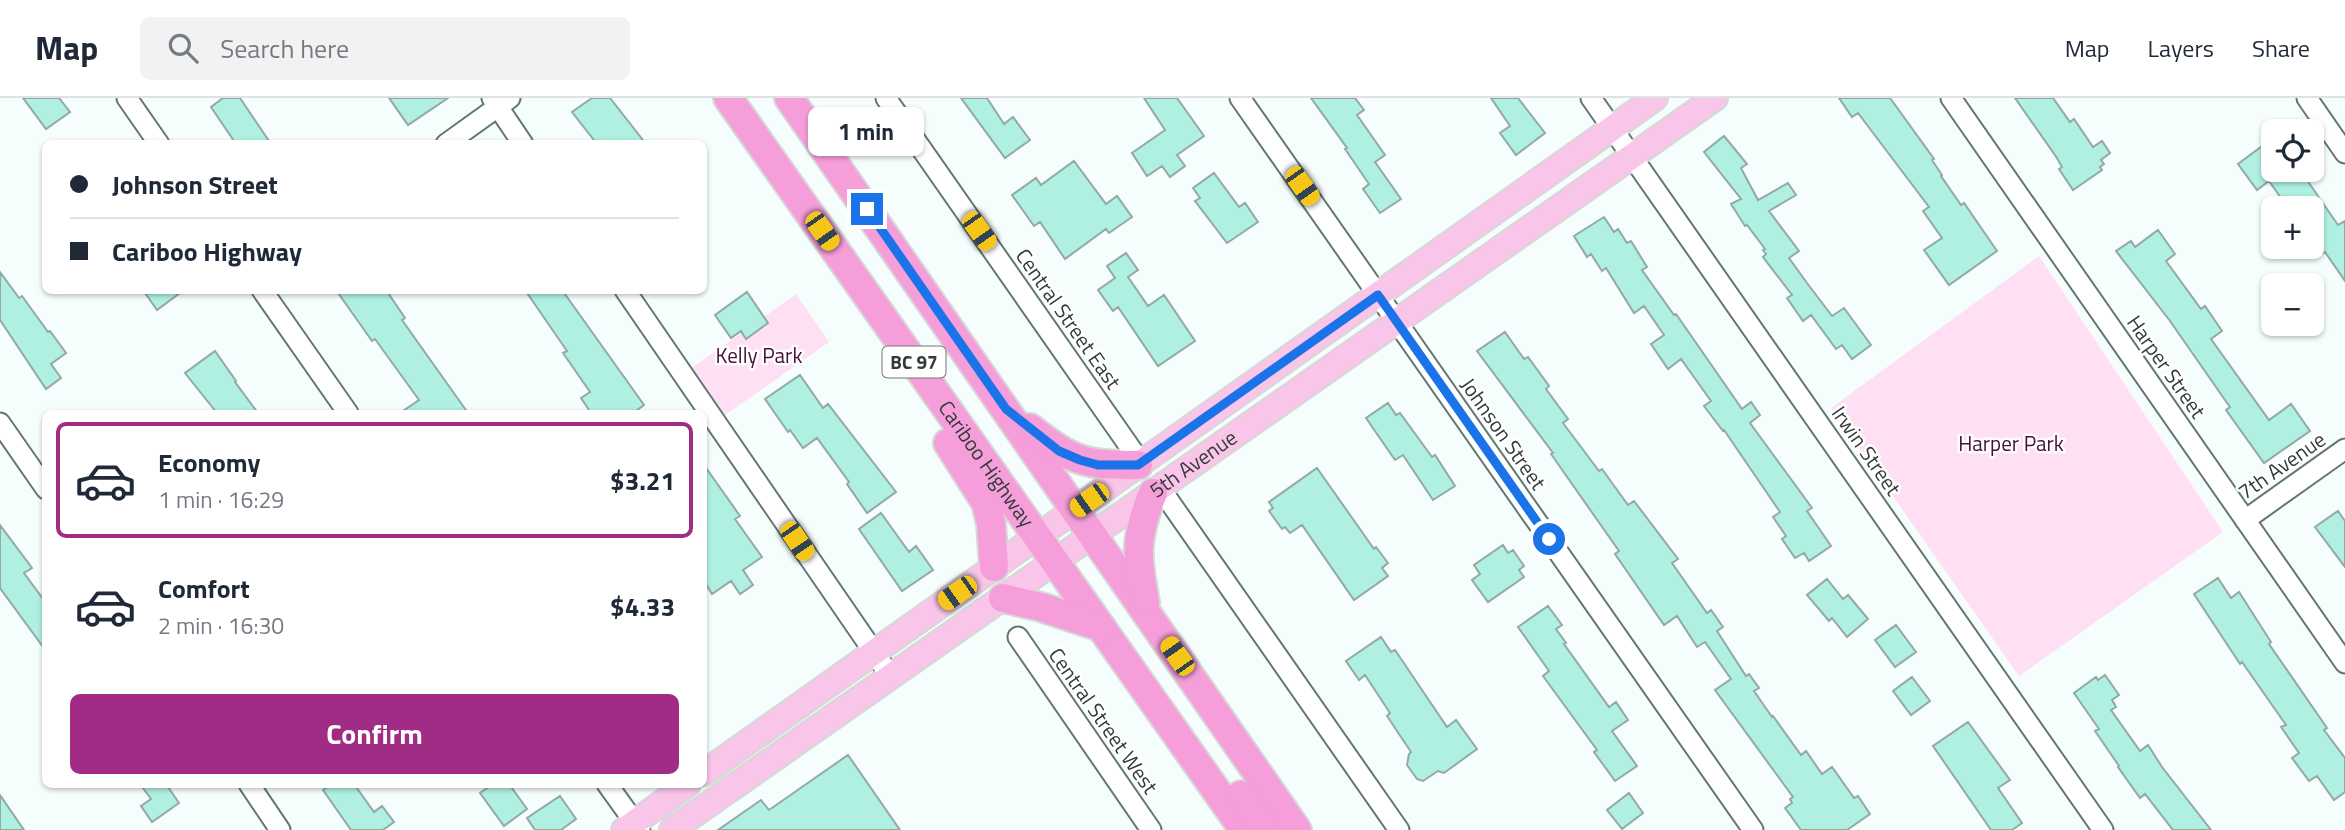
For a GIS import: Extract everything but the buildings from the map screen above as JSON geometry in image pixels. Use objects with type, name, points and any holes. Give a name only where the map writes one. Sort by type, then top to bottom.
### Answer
[{"type":"highway","name":"Cariboo Highway","points":[[728,98],[1037,537],[1073,549],[1146,612],[1297,830]]},
{"type":"highway","name":"Cariboo Highway","points":[[789,98],[1076,510],[1073,549],[1101,627],[1244,830]]},
{"type":"highway","points":[[791,187],[853,300],[967,470],[986,503],[991,523],[994,567]]},
{"type":"highway","points":[[1006,409],[1059,451],[1080,460],[1098,465],[1139,464]]},
{"type":"highway","points":[[1146,612],[1138,545],[1142,519],[1156,490]]},
{"type":"highway","points":[[1073,549],[1266,830]]},
{"type":"highway","points":[[1003,598],[1041,607],[1101,627]]},
{"type":"main road","name":"5th Avenue","points":[[707,770],[1655,98]]},
{"type":"main road","name":"5th Avenue","points":[[672,830],[1715,98]]},
{"type":"main road","points":[[633,828],[683,788]]},
{"type":"street","points":[[127,98],[156,140]]},
{"type":"street","name":"Central Street East","points":[[886,98],[1139,464]]},
{"type":"street","name":"Johnson Street","points":[[1240,98],[1753,830]]},
{"type":"street","name":"Irwin Street","points":[[1591,98],[2103,830]]},
{"type":"street","name":"Harper Street","points":[[1951,98],[2345,663]]},
{"type":"street","points":[[2307,98],[2345,152]]},
{"type":"street","points":[[451,140],[500,101],[521,140]]},
{"type":"street","points":[[265,294],[346,410]]},
{"type":"street","points":[[628,294],[891,677]]},
{"type":"street","points":[[0,424],[42,483]]},
{"type":"street","name":"7th Avenue","points":[[2245,520],[2345,449]]},
{"type":"street","points":[[1156,490],[1399,830]]},
{"type":"street","name":"Central Street West","points":[[1018,638],[1151,830]]},
{"type":"street","points":[[252,788],[280,830]]},
{"type":"street","points":[[609,788],[633,828]]},
{"type":"green space","name":"Harper Park","points":[[2039,256],[2223,532],[2019,676],[1831,408]]},
{"type":"green space","name":"Kelly Park","points":[[796,294],[829,342],[721,418],[689,370]]},
{"type":"route","points":[[867,209],[1006,409],[1059,451],[1098,465],[1138,465],[1378,295],[1549,539]]}]
